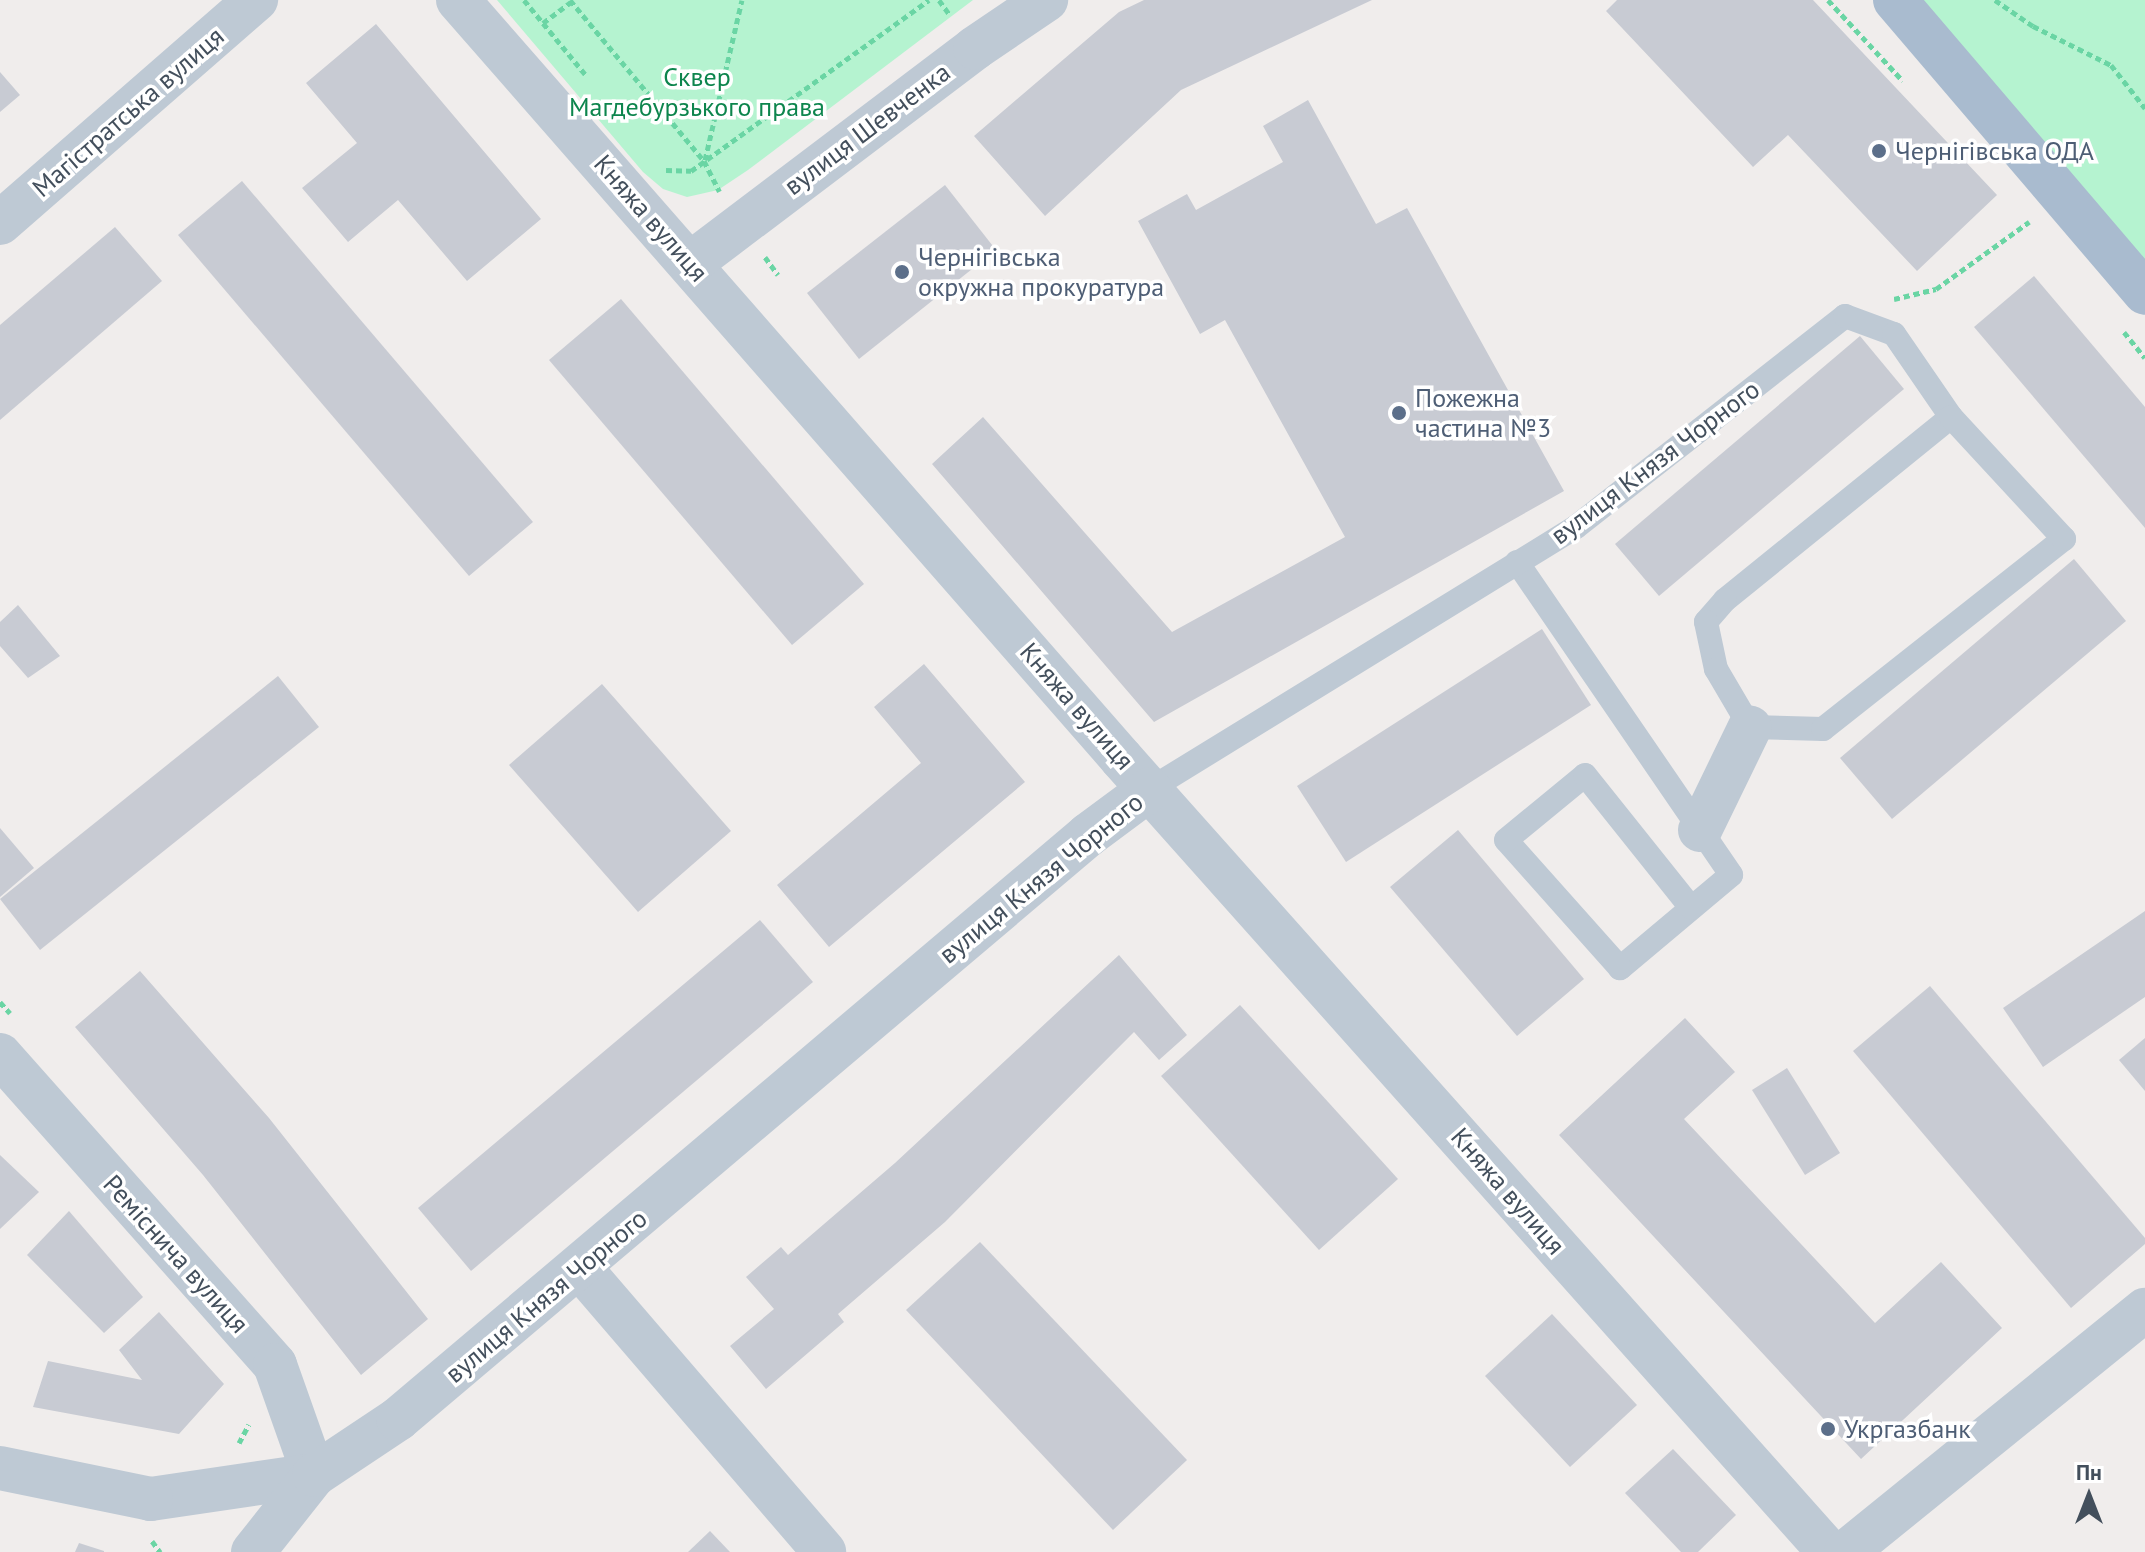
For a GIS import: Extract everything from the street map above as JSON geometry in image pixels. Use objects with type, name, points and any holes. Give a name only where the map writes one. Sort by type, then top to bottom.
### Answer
[{"type":"main road","points":[[1895,0],[2145,293]]},
{"type":"street","name":"Магістратська вулиця","points":[[0,223],[256,0]]},
{"type":"street","name":"Княжа вулиця","points":[[458,0],[1150,789],[1829,1552]]},
{"type":"street","name":"вулиця Шевченка","points":[[691,263],[975,48],[1046,0]]},
{"type":"street","points":[[1700,830],[1750,727]]},
{"type":"street","name":"вулиця Князя Чорного","points":[[253,1552],[314,1475],[398,1419],[581,1269],[1088,835],[1150,789]]},
{"type":"street","name":"Реміснича вулиця","points":[[0,1055],[275,1365],[314,1475]]},
{"type":"street","points":[[581,1269],[824,1552]]},
{"type":"street","points":[[1846,1552],[2145,1310]]},
{"type":"street","points":[[0,1468],[151,1499],[314,1475]]},
{"type":"lane","name":"вулиця Князя Чорного","points":[[1150,789],[1576,527],[1845,316],[1894,334],[1951,417],[2064,539],[1823,729],[1750,727]]},
{"type":"lane","points":[[1750,727],[1716,669],[1706,622],[1725,600],[1951,417]]},
{"type":"lane","points":[[1517,562],[1731,875],[1620,968],[1506,840],[1585,775],[1691,908]]},
{"type":"path","points":[[524,0],[591,82]]},
{"type":"path","points":[[704,161],[742,0]]},
{"type":"path","points":[[659,165],[682,174],[704,161],[929,0]]},
{"type":"path","points":[[1995,0],[2033,26],[2111,65],[2145,108]]},
{"type":"path","points":[[543,23],[571,1],[704,161]]},
{"type":"green space","name":"Сквер Магдебурзького права","points":[[497,0],[973,0],[748,170],[718,190],[687,197],[663,189],[643,172]]},
{"type":"green space","points":[[1918,0],[2145,0],[2145,263]]},
{"type":"building","points":[[1144,0],[1372,0],[1181,90],[1045,216],[974,136],[1119,12]]},
{"type":"building","name":"Чернігівська ОДА","points":[[1617,0],[1813,0],[1997,195],[1917,271],[1788,135],[1753,167],[1606,11]]},
{"type":"building","points":[[376,24],[541,219],[467,281],[398,200],[348,242],[302,188],[357,143],[306,83]]},
{"type":"building","points":[[0,72],[20,95],[0,112]]},
{"type":"building","name":"Пожежна частина №3","points":[[1308,100],[1376,224],[1407,208],[1564,491],[1154,722],[932,464],[983,417],[1172,632],[1345,537],[1225,320],[1200,334],[1138,221],[1187,194],[1196,210],[1283,162],[1263,126]]},
{"type":"building","points":[[242,181],[533,522],[469,576],[178,235]]},
{"type":"building","name":"Чернігівська окружна прокуратура","points":[[945,185],[996,250],[859,359],[807,293]]},
{"type":"building","points":[[115,227],[162,281],[0,420],[0,325]]},
{"type":"building","points":[[2034,276],[2145,407],[2145,528],[1974,327]]},
{"type":"building","points":[[621,299],[864,584],[792,645],[549,360]]},
{"type":"building","points":[[1860,336],[1904,389],[1659,596],[1615,544]]},
{"type":"building","points":[[2074,559],[2126,621],[1892,819],[1840,758]]},
{"type":"building","points":[[18,605],[60,656],[28,678],[0,646],[0,622]]},
{"type":"building","points":[[1542,629],[1591,705],[1346,862],[1297,786]]},
{"type":"building","points":[[924,664],[1025,782],[829,947],[777,885],[921,763],[874,707]]},
{"type":"building","points":[[278,676],[319,727],[40,950],[0,899]]},
{"type":"building","points":[[602,684],[731,831],[638,912],[509,765]]},
{"type":"building","points":[[0,828],[34,868],[0,897]]},
{"type":"building","points":[[1458,830],[1584,979],[1517,1036],[1390,887]]},
{"type":"building","points":[[2145,911],[2145,997],[2043,1067],[2003,1008]]},
{"type":"building","points":[[760,920],[813,982],[471,1271],[418,1208]]},
{"type":"building","points":[[1119,955],[1187,1035],[1159,1060],[1134,1032],[945,1222],[838,1314],[844,1322],[766,1389],[730,1346],[774,1309],[746,1277],[781,1247],[788,1255],[895,1163]]},
{"type":"building","points":[[140,971],[269,1118],[428,1319],[361,1375],[203,1175],[75,1027]]},
{"type":"building","points":[[1930,986],[2145,1238],[2145,1244],[2071,1308],[1853,1051]]},
{"type":"building","points":[[1240,1005],[1398,1179],[1319,1250],[1161,1076]]},
{"type":"building","points":[[1685,1018],[1735,1072],[1684,1119],[1875,1323],[1941,1262],[2002,1328],[1861,1459],[1559,1135]]},
{"type":"building","points":[[2145,1038],[2145,1091],[2119,1060]]},
{"type":"building","points":[[1787,1068],[1840,1153],[1805,1175],[1752,1090]]},
{"type":"building","points":[[0,1155],[39,1192],[0,1229]]},
{"type":"building","points":[[69,1211],[143,1297],[104,1333],[27,1255]]},
{"type":"building","points":[[980,1242],[1187,1460],[1113,1530],[906,1310]]},
{"type":"building","points":[[159,1312],[224,1384],[179,1434],[33,1407],[48,1361],[142,1380],[119,1350]]},
{"type":"building","points":[[1552,1314],[1637,1405],[1570,1467],[1485,1376]]},
{"type":"building","points":[[1673,1449],[1736,1515],[1698,1552],[1681,1552],[1625,1493]]},
{"type":"building","points":[[710,1531],[730,1552],[688,1552]]},
{"type":"building","points":[[79,1543],[104,1551],[104,1552],[75,1552]]},
{"type":"place","name":"Чернігівська ОДА","points":[[1879,151]]},
{"type":"place","name":"Чернігівська окружна прокуратура","points":[[902,272]]},
{"type":"place","name":"Пожежна частина №3","points":[[1399,413]]},
{"type":"place","name":"Укргазбанк","points":[[1828,1429]]}]
